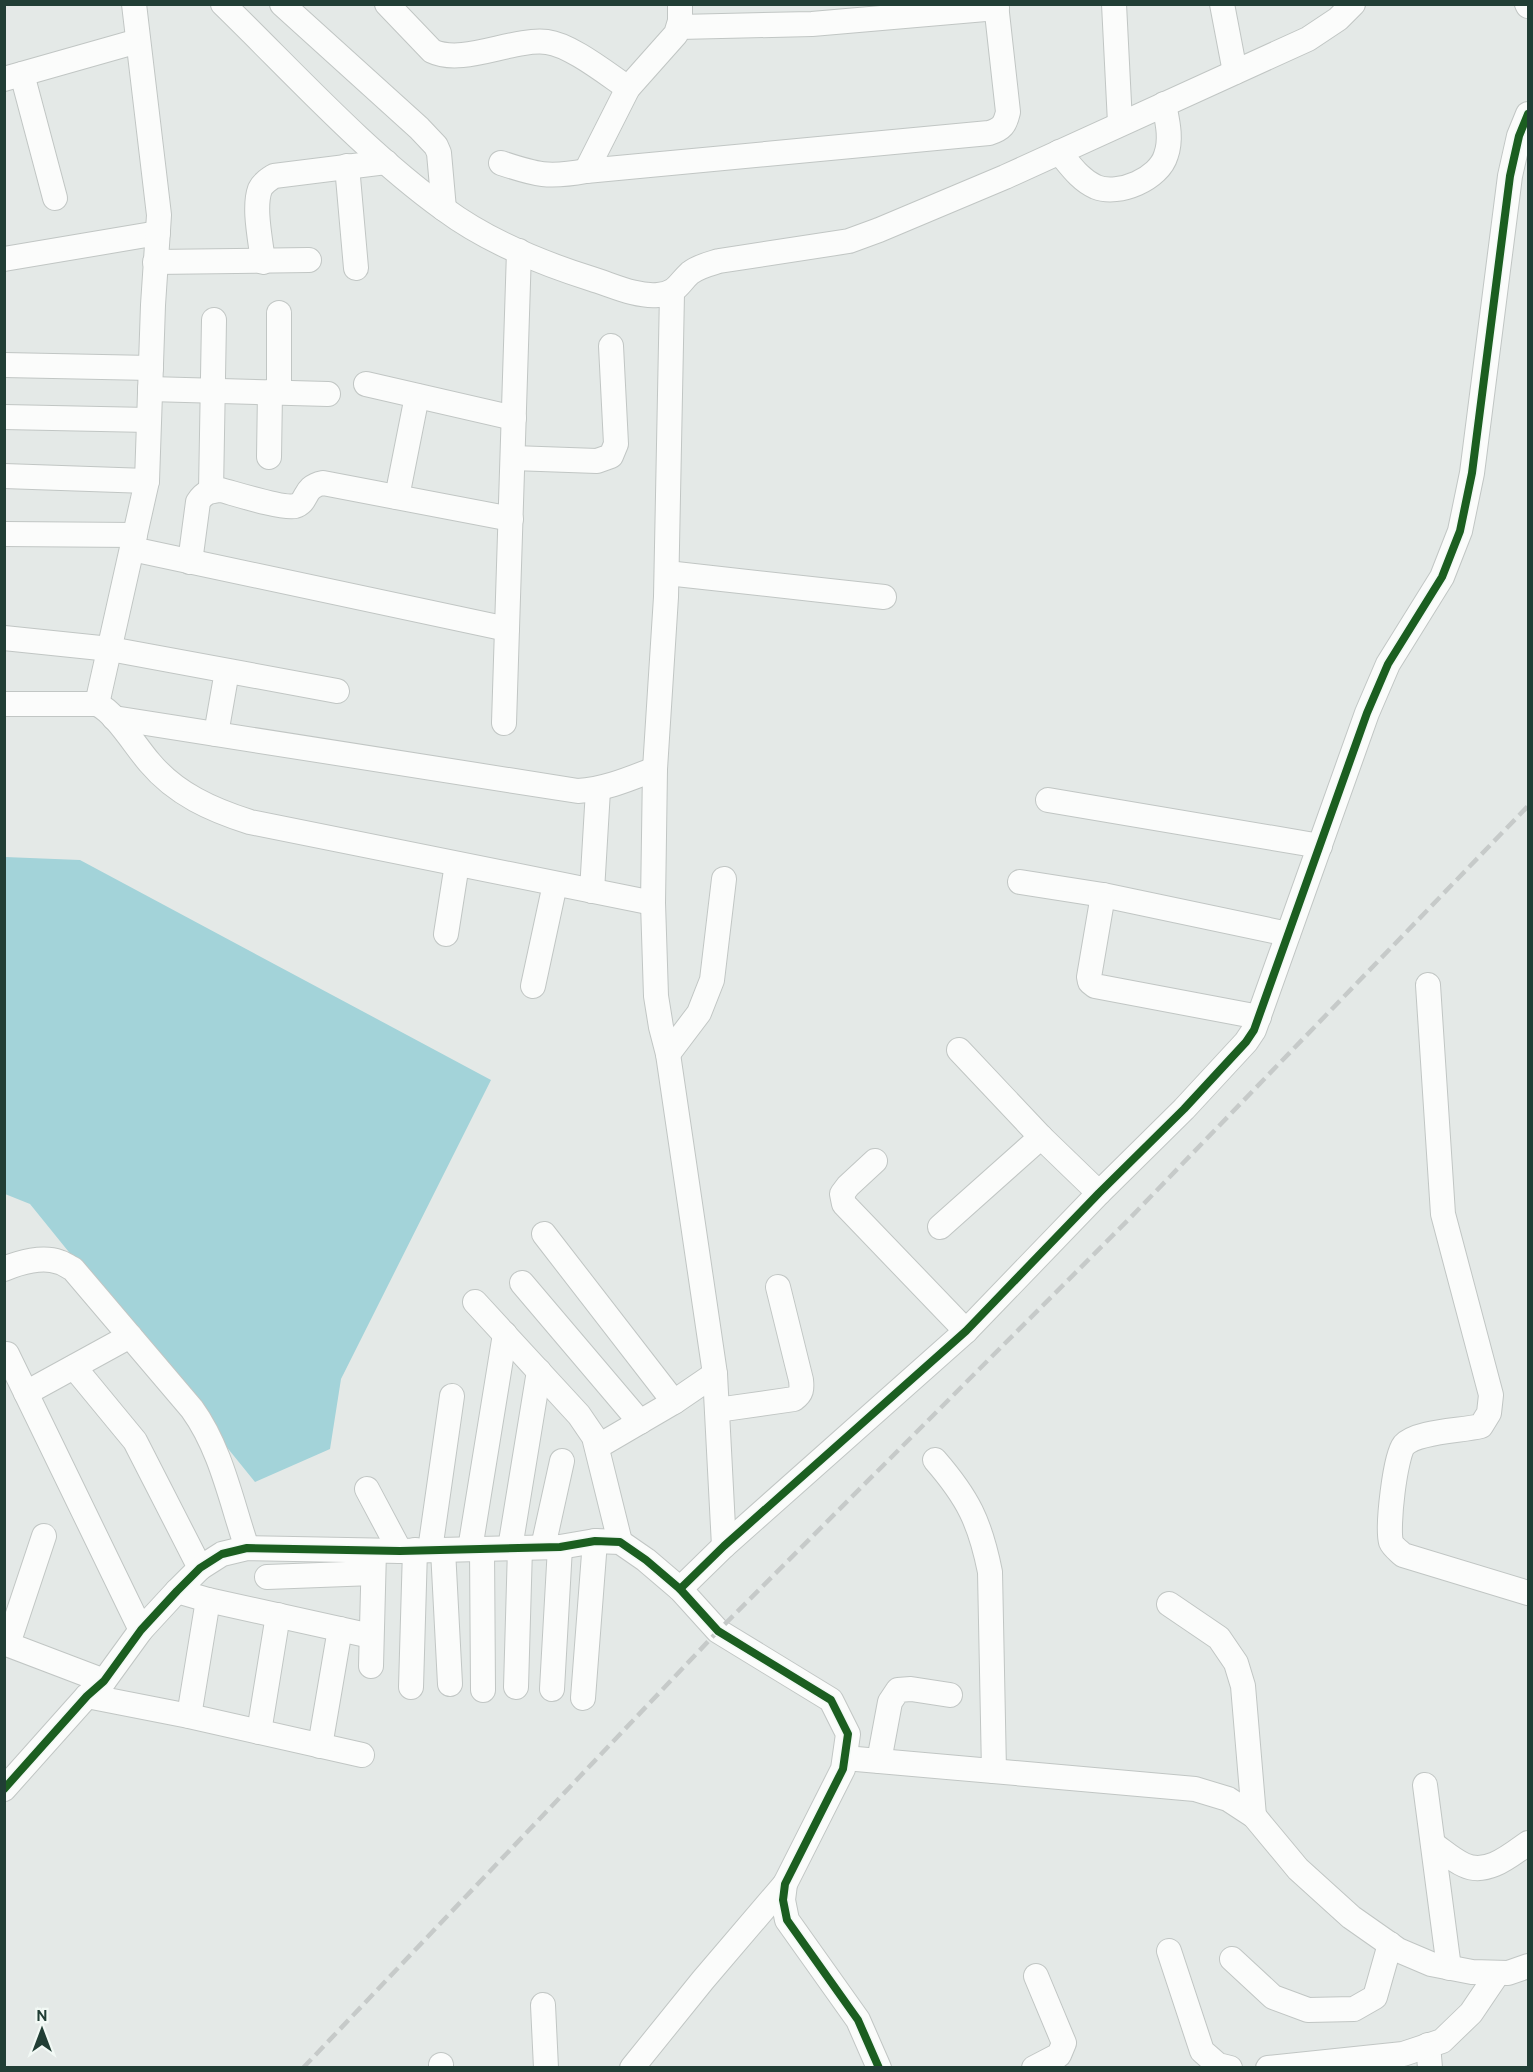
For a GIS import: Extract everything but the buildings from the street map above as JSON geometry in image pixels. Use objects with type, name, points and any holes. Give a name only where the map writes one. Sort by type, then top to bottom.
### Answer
[{"type":"street","points":[[134,4],[159,215],[155,262],[147,481],[110,649],[106,711],[152,765],[179,790],[220,813],[250,822],[653,903]]},
{"type":"street","points":[[223,4],[386,162],[444,209],[495,240],[562,269],[642,294],[656,295],[672,293],[690,273],[701,266],[719,261],[849,241],[945,203],[1308,39],[1338,19],[1353,4]]},
{"type":"street","points":[[282,4],[436,146],[439,153],[444,209]]},
{"type":"street","points":[[387,4],[432,51],[441,56],[455,56],[529,42],[548,42],[566,48],[628,88]]},
{"type":"street","points":[[1114,4],[1120,123]]},
{"type":"street","points":[[1222,4],[1235,72]]},
{"type":"street","points":[[501,163],[536,174],[561,176],[586,171],[989,133],[1000,129],[1006,123],[1008,112],[996,6],[811,14],[680,16],[676,34],[628,88],[586,171]]},
{"type":"street","points":[[55,198],[13,77],[138,41]]},
{"type":"street","points":[[1059,152],[1078,176],[1097,188],[1125,189],[1149,177],[1166,156],[1169,134],[1164,104]]},
{"type":"street","points":[[680,1589],[724,1546],[966,1331],[1184,1109],[1246,1042],[1259,1017],[1367,713],[1388,664],[1442,577],[1460,531],[1472,473],[1510,176],[1519,136],[1528,114]]},
{"type":"street","points":[[263,262],[257,205],[259,190],[264,183],[274,176],[386,162]]},
{"type":"street","points":[[346,166],[356,268]]},
{"type":"street","points":[[4,259],[158,232]]},
{"type":"street","points":[[504,723],[519,251]]},
{"type":"street","points":[[155,262],[309,260]]},
{"type":"street","points":[[672,293],[667,573],[655,769],[653,903],[657,1005],[668,1054],[716,1374],[724,1546]]},
{"type":"street","points":[[269,458],[279,313]]},
{"type":"street","points":[[211,491],[214,320]]},
{"type":"street","points":[[513,458],[597,460],[611,456],[616,444],[611,346]]},
{"type":"street","points":[[4,365],[150,378],[214,390],[328,394]]},
{"type":"street","points":[[366,384],[514,418]]},
{"type":"street","points":[[397,497],[417,396]]},
{"type":"street","points":[[4,417],[149,420]]},
{"type":"street","points":[[4,476],[147,481]]},
{"type":"street","points":[[190,562],[198,502],[202,495],[211,491],[221,490],[296,506],[302,502],[308,490],[314,485],[323,483],[511,519]]},
{"type":"street","points":[[4,534],[134,542],[190,562],[507,629]]},
{"type":"street","points":[[667,573],[884,597]]},
{"type":"street","points":[[4,638],[110,649],[337,691]]},
{"type":"street","points":[[216,734],[227,671]]},
{"type":"street","points":[[4,704],[106,711],[216,734],[578,791],[598,790],[616,785],[655,769]]},
{"type":"street","points":[[592,891],[598,790]]},
{"type":"street","points":[[1048,800],[1320,846]]},
{"type":"street","points":[[446,934],[457,864]]},
{"type":"street","points":[[668,1054],[699,1013],[712,980],[724,879]]},
{"type":"street","points":[[1020,882],[1103,895],[1288,934]]},
{"type":"street","points":[[533,986],[555,884]]},
{"type":"street","points":[[1103,895],[1089,977],[1090,982],[1095,986],[1259,1017]]},
{"type":"street","points":[[1428,985],[1443,1214],[1491,1395],[1489,1413],[1480,1426],[1418,1436],[1404,1445],[1398,1458],[1389,1529],[1392,1545],[1403,1555],[1528,1593]]},
{"type":"street","points":[[959,1050],[1041,1137],[1099,1193]]},
{"type":"street","points":[[940,1227],[1041,1137]]},
{"type":"street","points":[[875,1161],[842,1194],[844,1204],[966,1331]]},
{"type":"street","points":[[544,1234],[675,1402]]},
{"type":"street","points":[[4,1269],[26,1261],[59,1262],[73,1269],[192,1408],[205,1427],[247,1548]]},
{"type":"street","points":[[522,1283],[640,1422]]},
{"type":"street","points":[[717,1410],[794,1399],[800,1395],[801,1380],[778,1287]]},
{"type":"street","points":[[475,1302],[579,1414],[594,1437],[620,1542]]},
{"type":"street","points":[[483,1690],[476,1549],[505,1334]]},
{"type":"street","points":[[26,1393],[130,1336]]},
{"type":"street","points":[[7,1353],[141,1630]]},
{"type":"street","points":[[74,1367],[135,1441],[200,1568]]},
{"type":"street","points":[[516,1687],[533,1548],[539,1371]]},
{"type":"street","points":[[597,1447],[675,1402],[716,1374]]},
{"type":"street","points":[[411,1687],[422,1550],[452,1396]]},
{"type":"street","points":[[935,1460],[954,1481],[975,1516],[990,1572],[994,1771]]},
{"type":"street","points":[[552,1689],[533,1548],[561,1461]]},
{"type":"street","points":[[368,1489],[422,1550],[450,1684]]},
{"type":"street","points":[[44,1536],[6,1644],[95,1689],[189,1716],[362,1755]]},
{"type":"street","points":[[583,1698],[595,1542]]},
{"type":"street","points":[[267,1577],[373,1562],[422,1550],[533,1548],[620,1542],[646,1560],[680,1589],[718,1631],[831,1700],[848,1734],[843,1768],[785,1884],[632,2067]]},
{"type":"street","points":[[9,1777],[95,1689],[141,1630],[177,1591],[200,1568],[222,1554],[247,1548],[373,1562]]},
{"type":"street","points":[[371,1666],[373,1562]]},
{"type":"street","points":[[177,1591],[371,1636]]},
{"type":"street","points":[[189,1716],[208,1600]]},
{"type":"street","points":[[1169,1604],[1220,1638],[1236,1663],[1243,1686],[1254,1816]]},
{"type":"street","points":[[259,1732],[278,1615]]},
{"type":"street","points":[[320,1746],[340,1629]]},
{"type":"street","points":[[879,1761],[890,1702],[898,1690],[911,1689],[950,1695]]},
{"type":"street","points":[[845,1758],[1195,1789],[1228,1799],[1254,1816],[1298,1869],[1351,1917],[1398,1950],[1431,1964],[1472,1972],[1508,1973],[1528,1966]]},
{"type":"street","points":[[1425,1785],[1449,1968]]},
{"type":"street","points":[[1433,1844],[1465,1866],[1476,1869],[1490,1867],[1528,1843]]},
{"type":"street","points":[[785,1884],[783,1900],[787,1920],[858,2020],[879,2067]]},
{"type":"street","points":[[1232,1959],[1273,1997],[1308,2010],[1354,2009],[1375,1996],[1390,1944]]},
{"type":"street","points":[[1169,1951],[1202,2051],[1218,2065],[1230,2067]]},
{"type":"street","points":[[1268,2067],[1335,2064],[1403,2054],[1429,2056],[1471,2013],[1498,1973]]},
{"type":"street","points":[[1034,2067],[1059,2055],[1064,2043],[1036,1976]]},
{"type":"street","points":[[543,2005],[546,2067]]},
{"type":"water","points":[[5,857],[80,860],[491,1080],[341,1379],[330,1449],[255,1482],[30,1204],[5,1194]]},
{"type":"railway","points":[[303,2068],[718,1631],[1131,1217],[1528,806]]},
{"type":"cycle path","points":[[680,1589],[724,1546],[966,1331],[1184,1109],[1246,1042],[1254,1030],[1367,713],[1388,664],[1442,577],[1460,531],[1472,473],[1510,176],[1519,136],[1528,114]]},
{"type":"cycle path","points":[[4,1789],[87,1696],[104,1681],[141,1630],[177,1591],[200,1568],[222,1554],[247,1548],[400,1551],[560,1547],[595,1541],[620,1542],[646,1560],[680,1589],[718,1631],[831,1700],[848,1734],[843,1769],[785,1884],[783,1900],[787,1920],[858,2020],[879,2068]]}]
